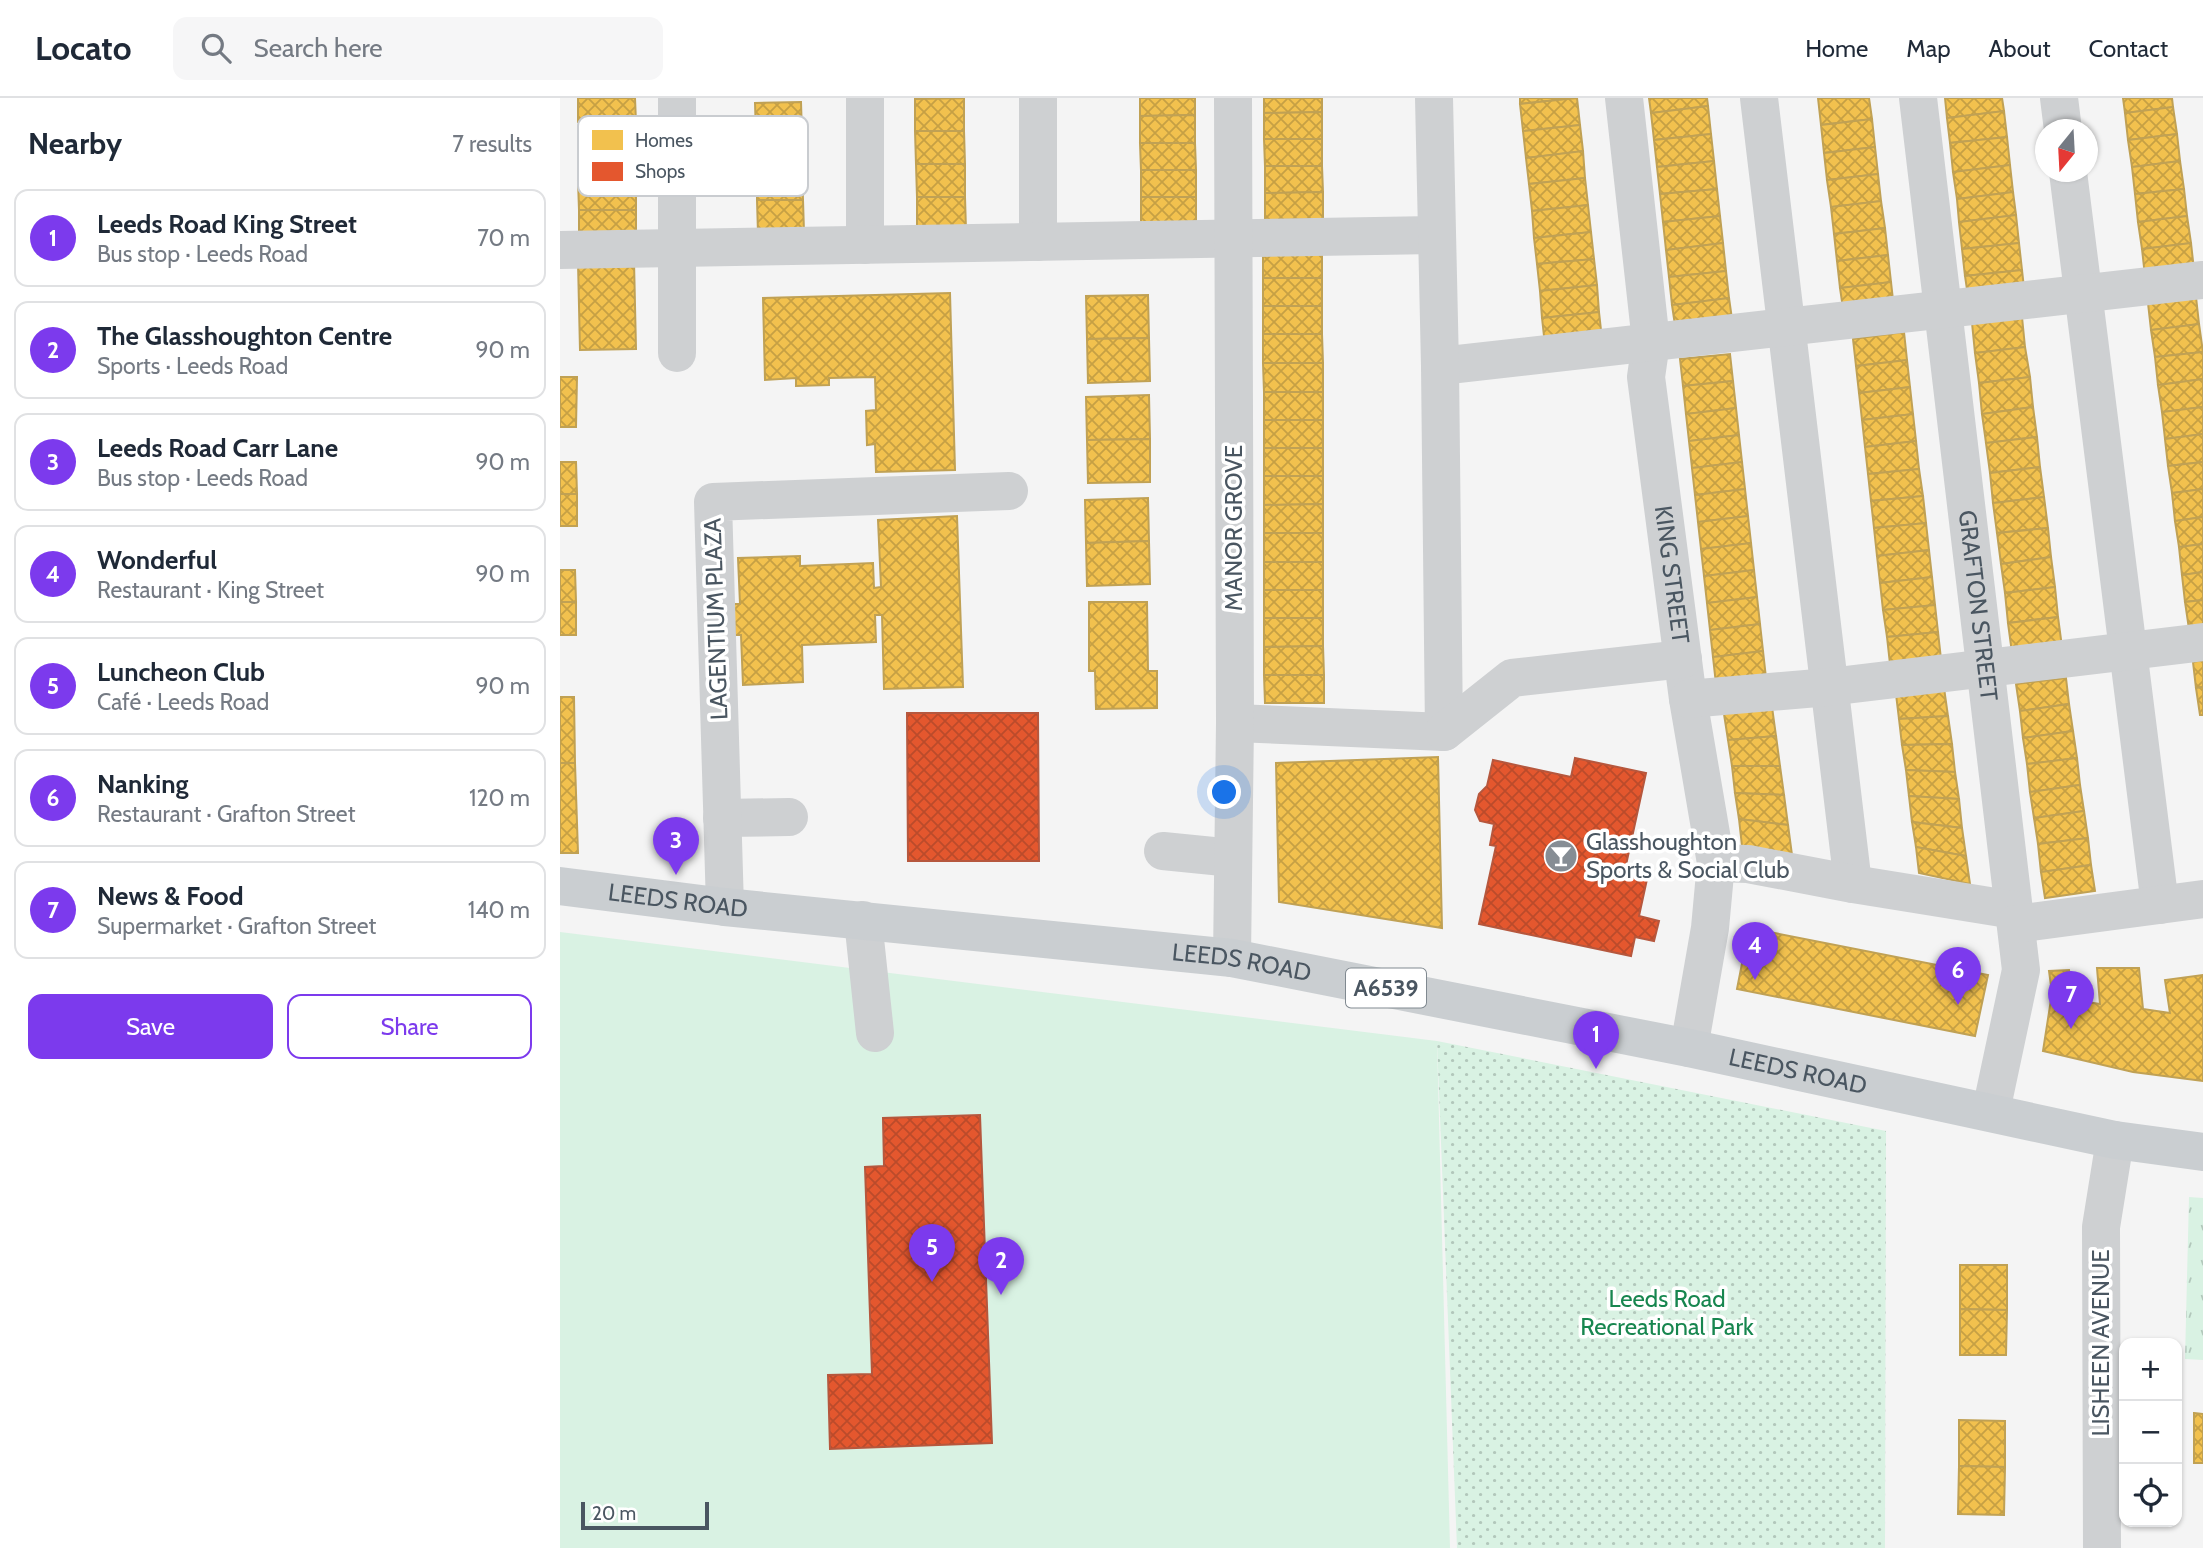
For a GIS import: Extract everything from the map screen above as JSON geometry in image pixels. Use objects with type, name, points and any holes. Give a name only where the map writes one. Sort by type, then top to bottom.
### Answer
[{"type":"main road","name":"LEEDS ROAD","points":[[560,886],[725,906],[1232,958],[1689,1048],[1991,1111],[2115,1140],[2203,1152]]},
{"type":"street","points":[[677,98],[677,116]]},
{"type":"street","points":[[865,98],[865,245]]},
{"type":"street","points":[[1038,98],[1038,242]]},
{"type":"street","name":"MANOR GROVE","points":[[1232,958],[1235,723],[1233,98]]},
{"type":"street","points":[[1434,98],[1444,732]]},
{"type":"street","name":"KING STREET","points":[[1624,98],[1651,342],[1646,377],[1688,699],[1716,863],[1710,928],[1689,1048]]},
{"type":"street","points":[[1759,98],[1853,884]]},
{"type":"street","name":"GRAFTON STREET","points":[[1918,98],[2021,970],[1991,1111]]},
{"type":"street","points":[[2059,98],[2062,119]]},
{"type":"street","points":[[2069,182],[2160,905]]},
{"type":"street","points":[[677,196],[677,353]]},
{"type":"street","points":[[560,250],[1435,235]]},
{"type":"street","points":[[1440,366],[2203,279]]},
{"type":"street","name":"LAGENTIUM PLAZA","points":[[725,906],[713,502],[1009,491]]},
{"type":"street","points":[[1688,699],[1829,687],[2203,642]]},
{"type":"street","points":[[1235,723],[1444,732],[1512,678],[1683,659]]},
{"type":"street","points":[[722,818],[789,817]]},
{"type":"street","points":[[1163,851],[1233,858]]},
{"type":"street","points":[[1716,863],[1748,864],[2015,917],[2203,899]]},
{"type":"street","points":[[863,920],[876,1033]]},
{"type":"street","name":"LISHEEN AVENUE","points":[[2102,1548],[2101,1227],[2115,1140]]},
{"type":"green space","points":[[560,932],[1437,1041],[1450,1548],[560,1548]]},
{"type":"green space","name":"Leeds Road Recreational Park","points":[[1437,1041],[1886,1131],[1885,1548],[1457,1548]]},
{"type":"green space","points":[[2189,1197],[2203,1198],[2203,1360],[2185,1359]]},
{"type":"building: Homes","points":[[578,98],[635,98],[636,116],[578,116]]},
{"type":"building: Homes","points":[[964,98],[964,131],[915,131],[915,99]]},
{"type":"building: Homes","points":[[1140,98],[1195,98],[1195,115],[1140,116]]},
{"type":"building: Homes","points":[[1264,98],[1322,98],[1322,112],[1264,113]]},
{"type":"building: Homes","points":[[1520,98],[1574,98],[1520,104]]},
{"type":"building: Homes","points":[[1577,98],[1580,125],[1523,131],[1520,104]]},
{"type":"building: Homes","points":[[1649,98],[1707,98],[1708,106],[1651,113]]},
{"type":"building: Homes","points":[[1818,98],[1869,98],[1872,119],[1821,125]]},
{"type":"building: Homes","points":[[1945,98],[2002,98],[2004,111],[1947,118]]},
{"type":"building: Homes","points":[[2123,98],[2172,98],[2173,107],[2125,113]]},
{"type":"building: Homes","points":[[801,102],[801,116],[755,116],[755,103]]},
{"type":"building: Homes","points":[[1708,106],[1711,134],[1654,140],[1651,113]]},
{"type":"building: Homes","points":[[2173,107],[2177,134],[2128,140],[2125,113]]},
{"type":"building: Homes","points":[[2004,111],[2007,137],[1950,143],[1947,118]]},
{"type":"building: Homes","points":[[1322,112],[1322,139],[1264,139],[1264,113]]},
{"type":"building: Homes","points":[[1195,115],[1195,143],[1140,143],[1140,116]]},
{"type":"building: Homes","points":[[1872,119],[1875,147],[1824,153],[1821,125]]},
{"type":"building: Homes","points":[[1580,125],[1583,151],[1526,158],[1523,131]]},
{"type":"building: Homes","points":[[915,131],[964,131],[965,164],[916,164]]},
{"type":"building: Homes","points":[[1711,134],[1714,161],[1657,167],[1654,140]]},
{"type":"building: Homes","points":[[2177,134],[2180,161],[2132,167],[2128,140]]},
{"type":"building: Homes","points":[[2007,137],[2010,165],[1953,172],[1950,143]]},
{"type":"building: Homes","points":[[1264,139],[1322,139],[1322,166],[1265,166]]},
{"type":"building: Homes","points":[[1140,143],[1195,143],[1196,170],[1141,170]]},
{"type":"building: Homes","points":[[1875,147],[1878,174],[1827,180],[1824,153]]},
{"type":"building: Homes","points":[[1583,151],[1585,178],[1529,184],[1526,158]]},
{"type":"building: Homes","points":[[1714,161],[1717,189],[1660,194],[1657,167]]},
{"type":"building: Homes","points":[[2180,161],[2184,189],[2135,194],[2132,167]]},
{"type":"building: Homes","points":[[916,164],[965,164],[965,197],[917,197]]},
{"type":"building: Homes","points":[[2010,165],[2013,192],[1957,199],[1953,172]]},
{"type":"building: Homes","points":[[1265,166],[1322,166],[1323,192],[1265,193]]},
{"type":"building: Homes","points":[[1141,170],[1196,170],[1196,197],[1141,197]]},
{"type":"building: Homes","points":[[1878,174],[1881,201],[1831,207],[1827,180]]},
{"type":"building: Homes","points":[[1585,178],[1588,205],[1532,211],[1529,184]]},
{"type":"building: Homes","points":[[1717,189],[1720,216],[1663,222],[1660,194]]},
{"type":"building: Homes","points":[[2184,189],[2187,216],[2138,222],[2135,194]]},
{"type":"building: Homes","points":[[1323,192],[1323,219],[1265,220],[1265,193]]},
{"type":"building: Homes","points":[[2013,192],[2016,215],[1959,222],[1957,199]]},
{"type":"building: Homes","points":[[579,196],[636,196],[636,210],[579,210]]},
{"type":"building: Homes","points":[[757,196],[803,196],[803,200],[757,200]]},
{"type":"building: Homes","points":[[917,197],[965,197],[966,230],[917,230]]},
{"type":"building: Homes","points":[[1141,197],[1196,197],[1196,224],[1141,225]]},
{"type":"building: Homes","points":[[757,200],[803,200],[804,232],[758,233]]},
{"type":"building: Homes","points":[[1881,201],[1885,228],[1834,234],[1831,207]]},
{"type":"building: Homes","points":[[1588,205],[1591,232],[1534,238],[1532,211]]},
{"type":"building: Homes","points":[[579,210],[636,210],[636,239],[579,239]]},
{"type":"building: Homes","points":[[2016,215],[2019,243],[1962,249],[1959,222]]},
{"type":"building: Homes","points":[[1720,216],[1723,243],[1666,250],[1663,222]]},
{"type":"building: Homes","points":[[2187,216],[2191,243],[2142,249],[2138,222]]},
{"type":"building: Homes","points":[[1885,228],[1888,255],[1837,261],[1834,234]]},
{"type":"building: Homes","points":[[1591,232],[1594,259],[1537,264],[1534,238]]},
{"type":"building: Homes","points":[[1723,243],[1726,271],[1669,277],[1666,250]]},
{"type":"building: Homes","points":[[2019,243],[2022,270],[1965,276],[1962,249]]},
{"type":"building: Homes","points":[[2191,243],[2194,270],[2145,276],[2142,249]]},
{"type":"building: Homes","points":[[1322,249],[1322,278],[1263,278],[1263,250]]},
{"type":"building: Homes","points":[[1888,255],[1891,282],[1840,288],[1837,261]]},
{"type":"building: Homes","points":[[1594,259],[1597,285],[1540,291],[1537,264]]},
{"type":"building: Homes","points":[[634,261],[636,349],[580,350],[578,262]]},
{"type":"building: Homes","points":[[2022,270],[2025,297],[1969,303],[1965,276]]},
{"type":"building: Homes","points":[[1726,271],[1729,298],[1672,305],[1669,277]]},
{"type":"building: Homes","points":[[1263,278],[1322,278],[1322,306],[1263,306]]},
{"type":"building: Homes","points":[[1891,282],[1894,309],[1844,315],[1840,288]]},
{"type":"building: Homes","points":[[1597,285],[1599,312],[1542,318],[1540,291]]},
{"type":"building: Homes","points":[[950,293],[955,470],[876,472],[875,444],[867,445],[866,411],[876,410],[875,377],[829,378],[829,385],[796,386],[796,378],[765,380],[763,298]]},
{"type":"building: Homes","points":[[1148,295],[1149,338],[1087,339],[1086,296]]},
{"type":"building: Homes","points":[[2196,297],[2199,324],[2151,330],[2148,303]]},
{"type":"building: Homes","points":[[1729,298],[1733,326],[1676,332],[1672,305]]},
{"type":"building: Homes","points":[[1263,306],[1322,306],[1322,334],[1263,334]]},
{"type":"building: Homes","points":[[1599,312],[1602,339],[1545,345],[1542,318]]},
{"type":"building: Homes","points":[[2022,317],[2025,347],[1975,353],[1972,323]]},
{"type":"building: Homes","points":[[2199,324],[2203,352],[2155,357],[2151,330]]},
{"type":"building: Homes","points":[[1904,332],[1907,360],[1856,366],[1853,339]]},
{"type":"building: Homes","points":[[1263,334],[1322,334],[1323,363],[1263,363]]},
{"type":"building: Homes","points":[[1149,338],[1150,381],[1088,383],[1087,339]]},
{"type":"building: Homes","points":[[2025,347],[2030,377],[1979,383],[1975,353]]},
{"type":"building: Homes","points":[[2203,352],[2203,379],[2158,385],[2155,357]]},
{"type":"building: Homes","points":[[1730,354],[1733,381],[1683,386],[1680,359]]},
{"type":"building: Homes","points":[[1907,360],[1910,387],[1859,393],[1856,366]]},
{"type":"building: Homes","points":[[1263,363],[1323,363],[1323,392],[1264,392]]},
{"type":"building: Homes","points":[[560,377],[577,377],[576,427],[560,427]]},
{"type":"building: Homes","points":[[2030,377],[2033,407],[1982,414],[1979,383]]},
{"type":"building: Homes","points":[[2203,379],[2203,407],[2162,412],[2158,385]]},
{"type":"building: Homes","points":[[1733,381],[1736,408],[1686,414],[1683,386]]},
{"type":"building: Homes","points":[[1910,387],[1913,414],[1862,420],[1859,393]]},
{"type":"building: Homes","points":[[1264,392],[1323,392],[1323,420],[1264,420]]},
{"type":"building: Homes","points":[[1149,395],[1150,439],[1087,440],[1086,397]]},
{"type":"building: Homes","points":[[2033,407],[2037,437],[1986,443],[1982,414]]},
{"type":"building: Homes","points":[[2203,407],[2203,434],[2165,439],[2162,412]]},
{"type":"building: Homes","points":[[1736,408],[1739,435],[1689,441],[1686,414]]},
{"type":"building: Homes","points":[[1913,414],[1916,441],[1865,447],[1862,420]]},
{"type":"building: Homes","points":[[1264,420],[1323,420],[1323,448],[1264,448]]},
{"type":"building: Homes","points":[[2203,434],[2203,462],[2168,466],[2165,439]]},
{"type":"building: Homes","points":[[1739,435],[1742,462],[1692,468],[1689,441]]},
{"type":"building: Homes","points":[[2037,437],[2040,467],[1990,473],[1986,443]]},
{"type":"building: Homes","points":[[1150,439],[1150,482],[1088,483],[1087,440]]},
{"type":"building: Homes","points":[[1916,441],[1919,469],[1868,474],[1865,447]]},
{"type":"building: Homes","points":[[1264,448],[1323,448],[1323,476],[1264,476]]},
{"type":"building: Homes","points":[[560,462],[576,462],[577,494],[560,494]]},
{"type":"building: Homes","points":[[1742,462],[1745,489],[1695,495],[1692,468]]},
{"type":"building: Homes","points":[[2203,462],[2203,489],[2172,493],[2168,466]]},
{"type":"building: Homes","points":[[2040,467],[2044,497],[1993,503],[1990,473]]},
{"type":"building: Homes","points":[[1919,469],[1923,496],[1871,501],[1868,474]]},
{"type":"building: Homes","points":[[1264,476],[1323,476],[1323,504],[1264,505]]},
{"type":"building: Homes","points":[[1745,489],[1748,516],[1698,522],[1695,495]]},
{"type":"building: Homes","points":[[2203,489],[2203,517],[2175,521],[2172,493]]},
{"type":"building: Homes","points":[[560,494],[577,494],[577,526],[560,526]]},
{"type":"building: Homes","points":[[1923,496],[1926,523],[1874,528],[1871,501]]},
{"type":"building: Homes","points":[[2044,497],[2048,528],[1997,533],[1993,503]]},
{"type":"building: Homes","points":[[1148,498],[1149,541],[1086,543],[1085,500]]},
{"type":"building: Homes","points":[[1323,504],[1323,533],[1264,533],[1264,505]]},
{"type":"building: Homes","points":[[957,516],[963,687],[884,689],[882,615],[875,615],[876,642],[802,645],[803,682],[743,685],[741,635],[735,635],[733,604],[740,604],[738,558],[800,556],[800,566],[873,563],[874,588],[881,587],[878,520]]},
{"type":"building: Homes","points":[[1748,516],[1751,543],[1701,549],[1698,522]]},
{"type":"building: Homes","points":[[2203,517],[2203,544],[2179,547],[2175,521]]},
{"type":"building: Homes","points":[[1926,523],[1929,550],[1877,556],[1874,528]]},
{"type":"building: Homes","points":[[2048,528],[2051,557],[2001,564],[1997,533]]},
{"type":"building: Homes","points":[[1264,533],[1323,533],[1323,562],[1264,562]]},
{"type":"building: Homes","points":[[1149,541],[1150,584],[1087,586],[1086,543]]},
{"type":"building: Homes","points":[[1751,543],[1754,570],[1704,576],[1701,549]]},
{"type":"building: Homes","points":[[2203,544],[2203,572],[2182,575],[2179,547]]},
{"type":"building: Homes","points":[[1929,550],[1932,577],[1880,583],[1877,556]]},
{"type":"building: Homes","points":[[2051,557],[2055,587],[2005,593],[2001,564]]},
{"type":"building: Homes","points":[[1264,562],[1323,562],[1323,590],[1264,590]]},
{"type":"building: Homes","points":[[560,570],[575,570],[576,602],[560,602]]},
{"type":"building: Homes","points":[[1754,570],[1757,597],[1707,603],[1704,576]]},
{"type":"building: Homes","points":[[2203,572],[2203,600],[2185,602],[2182,575]]},
{"type":"building: Homes","points":[[1932,577],[1935,605],[1883,610],[1880,583]]},
{"type":"building: Homes","points":[[2055,587],[2058,617],[2008,623],[2005,593]]},
{"type":"building: Homes","points":[[1264,590],[1323,590],[1323,618],[1264,618]]},
{"type":"building: Homes","points":[[1757,597],[1760,624],[1710,630],[1707,603]]},
{"type":"building: Homes","points":[[2203,600],[2203,627],[2189,629],[2185,602]]},
{"type":"building: Homes","points":[[560,602],[576,602],[576,635],[560,635]]},
{"type":"building: Homes","points":[[1089,602],[1147,602],[1148,671],[1157,671],[1157,708],[1096,709],[1095,671],[1089,671]]},
{"type":"building: Homes","points":[[1935,605],[1938,632],[1887,637],[1883,610]]},
{"type":"building: Homes","points":[[2058,617],[2062,647],[2012,653],[2008,623]]},
{"type":"building: Homes","points":[[1264,618],[1323,618],[1323,646],[1264,647]]},
{"type":"building: Homes","points":[[1760,624],[1763,651],[1713,657],[1710,630]]},
{"type":"building: Homes","points":[[1938,632],[1941,659],[1890,664],[1887,637]]},
{"type":"building: Homes","points":[[1323,646],[1324,675],[1264,675],[1264,647]]},
{"type":"building: Homes","points":[[1763,651],[1766,678],[1716,684],[1713,657]]},
{"type":"building: Homes","points":[[2203,660],[2203,687],[2196,688],[2193,662]]},
{"type":"building: Homes","points":[[1264,675],[1324,675],[1324,703],[1265,703]]},
{"type":"building: Homes","points":[[2066,678],[2069,704],[2020,711],[2016,684]]},
{"type":"building: Homes","points":[[2203,687],[2203,715],[2200,715],[2196,688]]},
{"type":"building: Homes","points":[[1944,688],[1948,716],[1899,719],[1896,694]]},
{"type":"building: Homes","points":[[560,697],[574,697],[575,763],[560,763]]},
{"type":"building: Homes","points":[[2069,704],[2073,731],[2023,738],[2020,711]]},
{"type":"building: Homes","points":[[1772,707],[1776,736],[1728,740],[1724,714]]},
{"type":"building: Homes","points":[[1948,716],[1952,744],[1902,745],[1899,719]]},
{"type":"building: Homes","points":[[2073,731],[2077,758],[2027,764],[2023,738]]},
{"type":"building: Homes","points":[[1776,736],[1780,766],[1732,766],[1728,740]]},
{"type":"building: Homes","points":[[1952,744],[1955,772],[1906,770],[1902,745]]},
{"type":"building: Homes","points":[[1438,757],[1442,928],[1279,902],[1276,763]]},
{"type":"building: Homes","points":[[2077,758],[2080,785],[2030,792],[2027,764]]},
{"type":"building: Homes","points":[[560,763],[575,763],[578,853],[560,853]]},
{"type":"building: Homes","points":[[1732,766],[1780,766],[1784,795],[1735,793]]},
{"type":"building: Homes","points":[[1906,770],[1955,772],[1959,799],[1909,796]]},
{"type":"building: Homes","points":[[2080,785],[2084,811],[2034,818],[2030,792]]},
{"type":"building: Homes","points":[[1735,793],[1784,795],[1788,825],[1739,819]]},
{"type":"building: Homes","points":[[1909,796],[1959,799],[1962,828],[1912,822]]},
{"type":"building: Homes","points":[[2084,811],[2088,838],[2038,844],[2034,818]]},
{"type":"building: Homes","points":[[1739,819],[1788,825],[1792,855],[1742,846]]},
{"type":"building: Homes","points":[[1912,822],[1962,828],[1966,856],[1916,847]]},
{"type":"building: Homes","points":[[2088,838],[2091,865],[2041,872],[2038,844]]},
{"type":"building: Homes","points":[[1916,847],[1966,856],[1970,884],[1919,873]]},
{"type":"building: Homes","points":[[2091,865],[2095,891],[2045,898],[2041,872]]},
{"type":"building: Homes","points":[[1749,928],[1988,975],[1975,1036],[1737,989]]},
{"type":"building: Homes","points":[[2097,968],[2139,968],[2143,1009],[2170,1013],[2165,980],[2203,975],[2203,1081],[2133,1072],[2043,1051],[2052,993],[2049,971],[2069,970],[2074,1000],[2100,1004]]},
{"type":"building: Homes","points":[[1960,1265],[2007,1265],[2007,1310],[1960,1309]]},
{"type":"building: Homes","points":[[1960,1309],[2007,1310],[2006,1355],[1960,1355]]},
{"type":"building: Homes","points":[[2194,1413],[2203,1414],[2203,1463],[2194,1463]]},
{"type":"building: Homes","points":[[1959,1420],[2005,1421],[2005,1467],[1959,1466]]},
{"type":"building: Homes","points":[[1959,1466],[2005,1467],[2004,1515],[1958,1514]]},
{"type":"building: Shops","points":[[907,713],[1038,713],[1039,861],[908,861]]},
{"type":"building: Shops","name":"Glasshoughton Sports & Social Club","points":[[1575,758],[1646,773],[1626,865],[1649,870],[1639,916],[1659,921],[1654,941],[1635,937],[1631,956],[1479,924],[1496,846],[1490,845],[1494,824],[1480,821],[1475,810],[1479,794],[1487,786],[1493,760],[1571,777]]},
{"type":"building: Shops","points":[[980,1115],[992,1443],[830,1449],[828,1375],[872,1374],[865,1167],[884,1166],[883,1118]]},
{"type":"place","name":"Glasshoughton Sports & Social Club","points":[[1561,856]]},
{"type":"place","name":"Leeds Road Carr Lane","points":[[676,875]]},
{"type":"place","name":"Wonderful","points":[[1755,980]]},
{"type":"place","name":"Nanking","points":[[1958,1005]]},
{"type":"place","name":"News & Food","points":[[2071,1029]]},
{"type":"place","name":"Leeds Road King Street","points":[[1596,1069]]},
{"type":"place","name":"Luncheon Club","points":[[932,1282]]},
{"type":"place","name":"The Glasshoughton Centre","points":[[1001,1295]]}]
